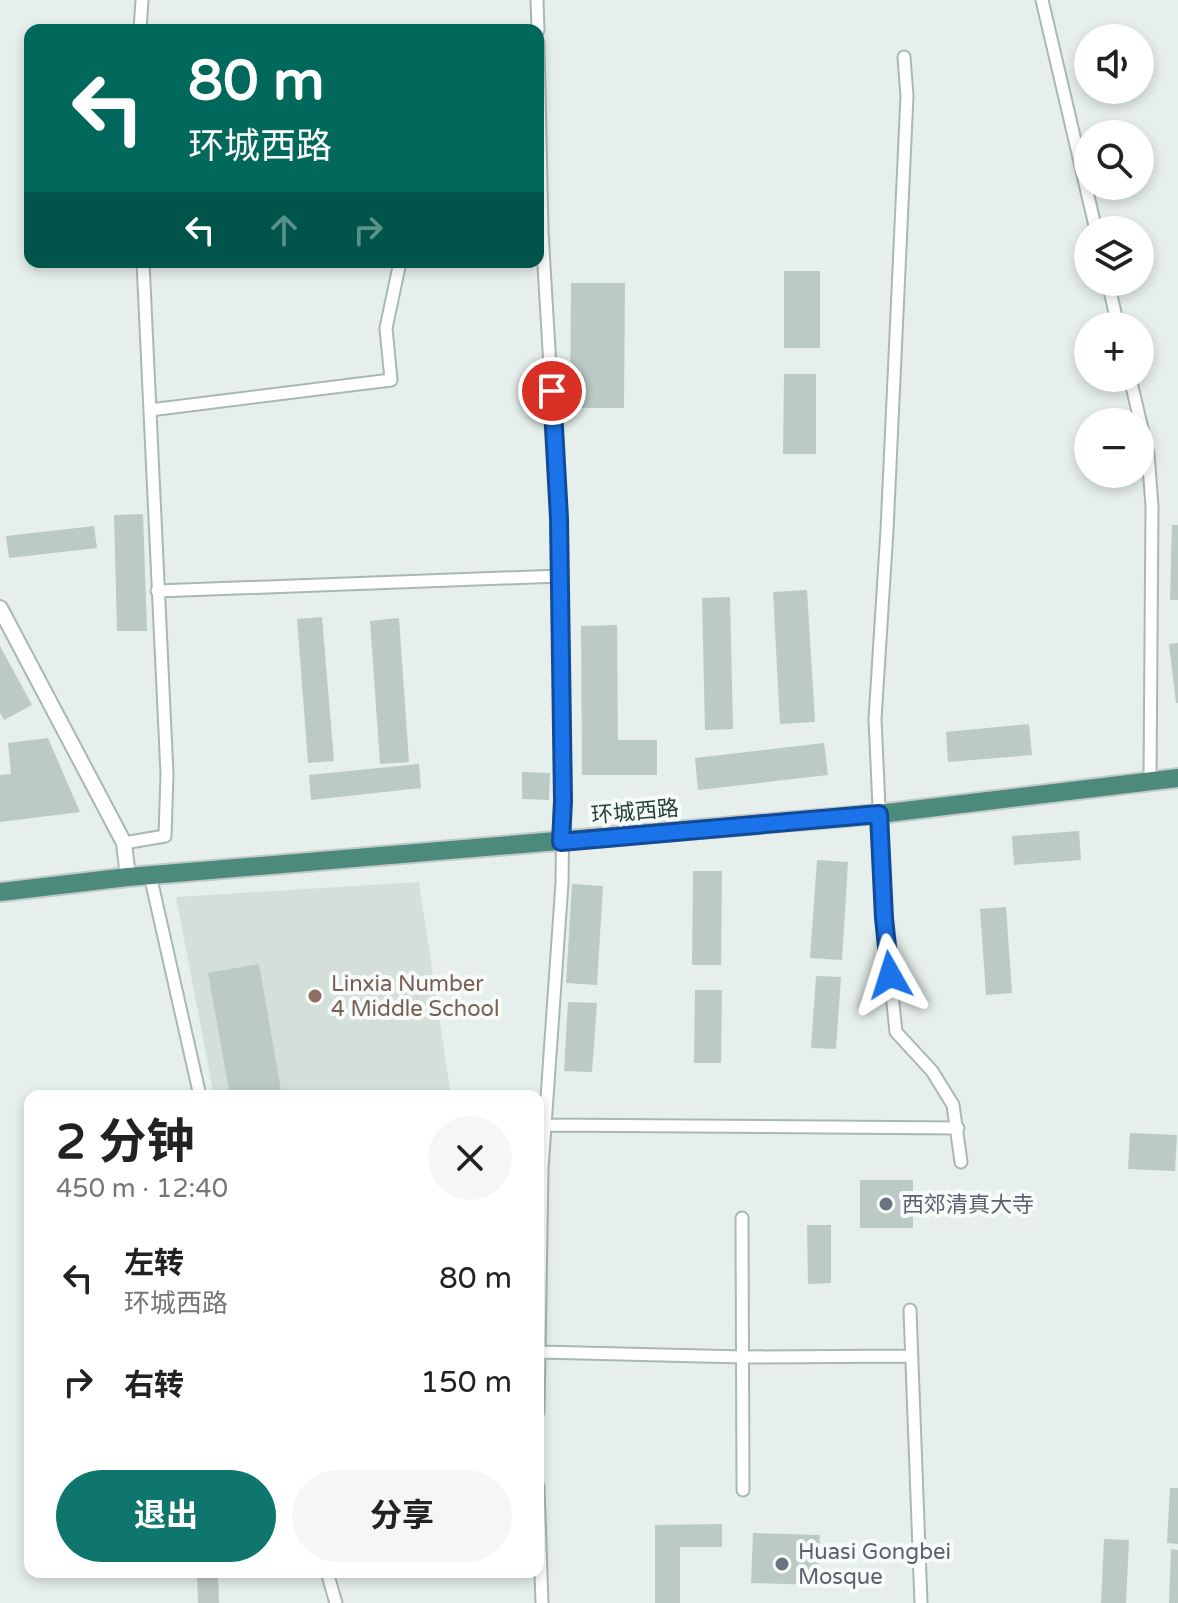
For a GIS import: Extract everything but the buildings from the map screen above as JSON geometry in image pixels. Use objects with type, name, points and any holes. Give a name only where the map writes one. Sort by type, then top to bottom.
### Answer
[{"type":"highway","name":"环城西路","points":[[0,892],[150,875],[879,814],[1178,778]]},
{"type":"street","points":[[140,24],[142,0]]},
{"type":"street","points":[[537,0],[538,24]]},
{"type":"street","points":[[1042,0],[1093,216]]},
{"type":"street","points":[[904,57],[907,96],[898,331],[875,719],[884,918],[896,1032],[932,1071],[953,1105],[961,1162]]},
{"type":"street","points":[[544,266],[559,518],[563,801],[562,883],[544,1144]]},
{"type":"street","points":[[124,843],[165,836],[167,774],[143,268]]},
{"type":"street","points":[[150,410],[391,380],[386,328],[399,268]]},
{"type":"street","points":[[1133,392],[1148,454],[1152,506],[1150,780]]},
{"type":"street","points":[[157,591],[560,576]]},
{"type":"street","points":[[0,608],[124,843],[128,877]]},
{"type":"street","points":[[150,875],[199,1090]]},
{"type":"street","points":[[545,1125],[958,1128]]},
{"type":"street","points":[[742,1218],[743,1490]]},
{"type":"street","points":[[910,1310],[921,1603]]},
{"type":"street","points":[[544,1352],[743,1357],[911,1356]]},
{"type":"street","points":[[329,1578],[336,1603]]},
{"type":"street","points":[[541,1578],[542,1603]]},
{"type":"shaded area","name":"Linxia Number 4 Middle School","points":[[419,882],[450,1090],[213,1090],[176,897]]},
{"type":"place","name":"Linxia Number 4 Middle School","points":[[315,996]]},
{"type":"place","name":"西郊清真大寺","points":[[886,1204]]},
{"type":"place","name":"Huasi Gongbei Mosque","points":[[782,1564]]},
{"type":"route","points":[[552,391],[559,518],[561,842],[879,814],[890,975]]}]
